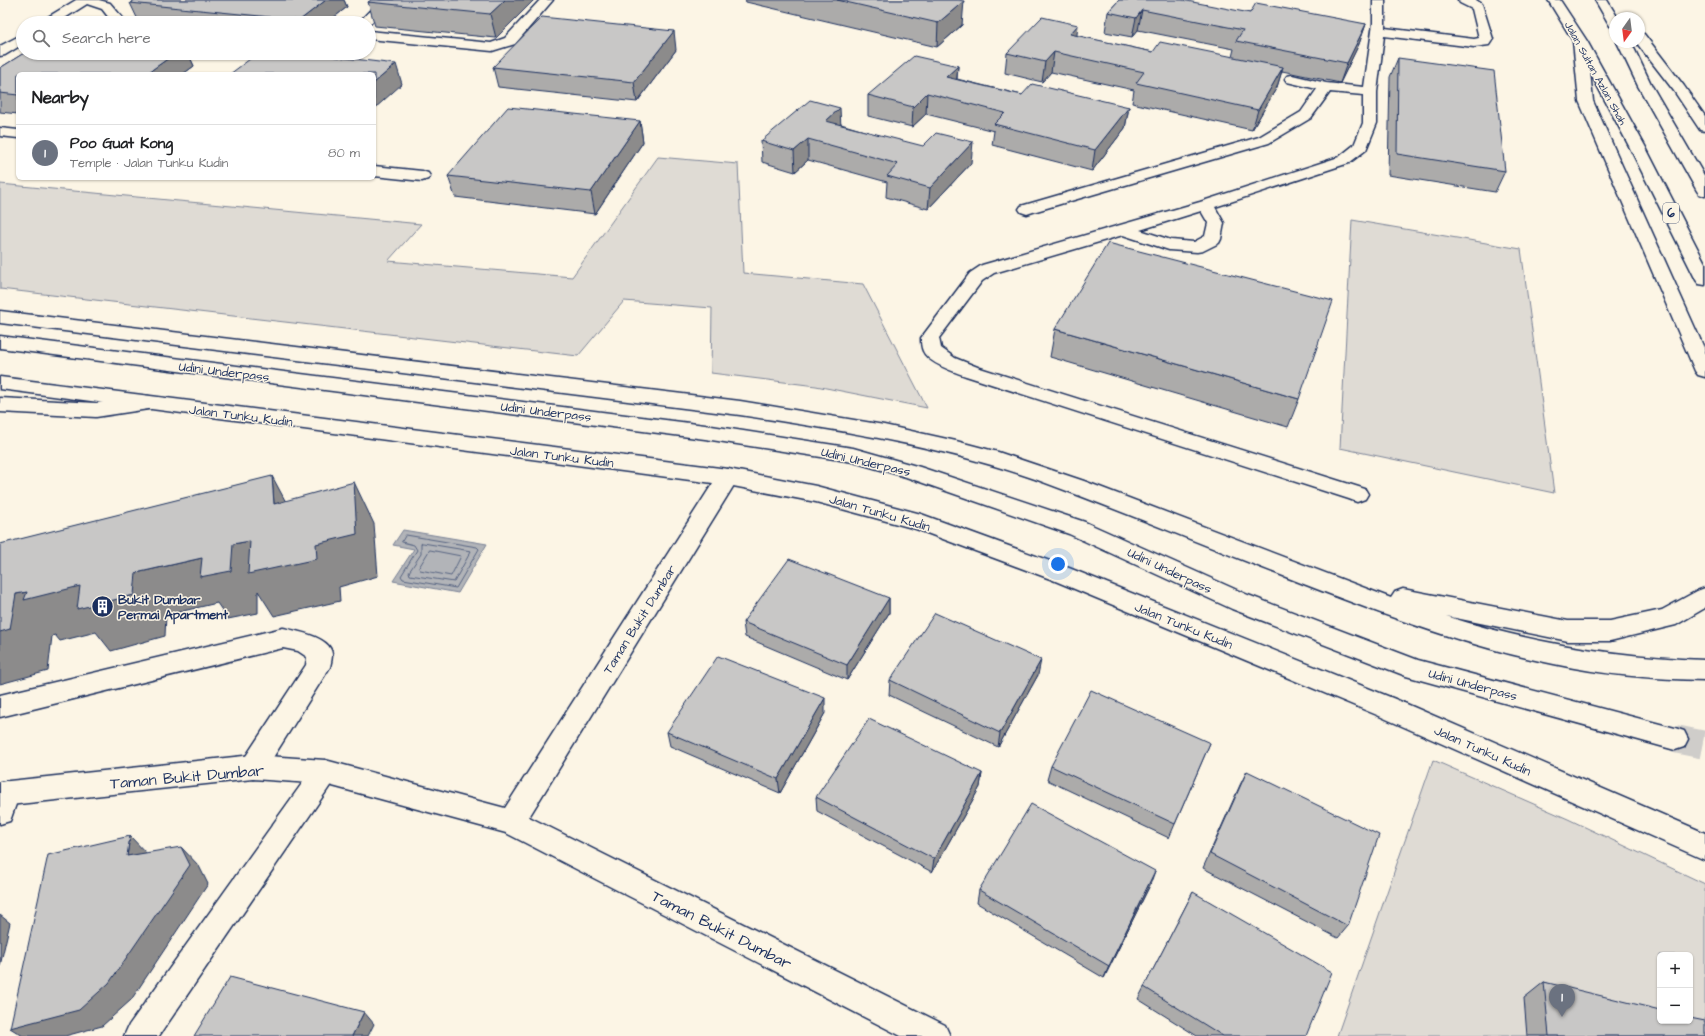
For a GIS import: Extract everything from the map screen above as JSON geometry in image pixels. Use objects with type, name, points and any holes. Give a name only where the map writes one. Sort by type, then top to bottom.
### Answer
[{"type":"main road","points":[[60,16],[86,0],[106,6],[114,16]]},
{"type":"main road","points":[[371,16],[387,0]]},
{"type":"main road","points":[[376,36],[492,47],[510,41],[547,0]]},
{"type":"main road","points":[[1357,494],[973,372],[948,362],[932,350],[930,338],[976,277],[988,269],[1206,205],[1344,160],[1361,147],[1370,123],[1370,92],[1378,32],[1379,0]]},
{"type":"main road","points":[[1378,32],[1474,43],[1484,42],[1486,39],[1478,7],[1469,1],[1464,0]]},
{"type":"main road","name":"Jalan Sultan Azlan Shah","points":[[1554,0],[1580,41],[1637,146],[1705,280]]},
{"type":"main road","points":[[1601,0],[1610,12]]},
{"type":"main road","points":[[1580,41],[1586,101],[1705,371]]},
{"type":"main road","points":[[0,52],[16,42]]},
{"type":"main road","points":[[1645,45],[1705,127]]},
{"type":"main road","points":[[1627,48],[1645,86],[1705,191]]},
{"type":"main road","points":[[1292,80],[1326,87],[1370,92]]},
{"type":"main road","points":[[1028,209],[1264,140],[1306,115],[1326,87]]},
{"type":"main road","points":[[0,132],[16,134]]},
{"type":"main road","points":[[376,171],[422,176]]},
{"type":"main road","points":[[1122,229],[1169,245],[1197,247],[1213,239],[1216,223],[1206,205]]},
{"type":"main road","points":[[0,317],[740,408],[910,437],[1027,468],[1319,581],[1419,617],[1471,633],[1578,659],[1645,668],[1705,670]]},
{"type":"main road","name":"Udini Underpass","points":[[5,344],[705,432],[853,455],[913,472],[1077,528],[1240,602],[1415,669],[1675,739]]},
{"type":"main road","name":"Jalan Tunku Kudin","points":[[0,383],[728,477],[816,494],[920,522],[1061,574],[1386,707],[1705,847]]},
{"type":"main road","points":[[0,405],[96,410],[148,403]]},
{"type":"main road","name":"Taman Bukit Dumbar","points":[[511,822],[728,477]]},
{"type":"main road","points":[[1319,581],[1568,631],[1610,631],[1668,618],[1705,597]]},
{"type":"main road","points":[[0,706],[284,638],[305,642],[320,653],[318,667],[253,767]]},
{"type":"main road","name":"Taman Bukit Dumbar","points":[[2,800],[253,767],[325,772],[511,822],[934,1036]]},
{"type":"main road","points":[[140,1036],[325,772]]},
{"type":"shaded area","points":[[658,157],[738,164],[743,273],[863,284],[927,408],[816,386],[711,373],[712,308],[624,301],[578,356],[0,289],[0,184],[421,224],[388,261],[572,277]]},
{"type":"shaded area","points":[[1352,220],[1521,249],[1554,493],[1340,448]]},
{"type":"shaded area","points":[[1433,760],[1568,819],[1705,884],[1705,1036],[1337,1036]]},
{"type":"water","points":[[403,530],[487,544],[458,593],[393,581],[414,549],[393,545]]},
{"type":"building","points":[[135,0],[326,0],[305,16],[260,16],[130,3]]},
{"type":"building","points":[[371,0],[505,0],[490,14],[368,2]]},
{"type":"building","points":[[837,0],[958,0],[964,1],[938,23]]},
{"type":"building","points":[[1119,0],[1182,0],[1250,13],[1256,3],[1366,24],[1347,63],[1236,41],[1243,30],[1142,10],[1136,18],[1108,12]]},
{"type":"building","points":[[542,17],[674,31],[634,82],[493,67]]},
{"type":"building","points":[[1042,17],[1078,25],[1070,34],[1153,52],[1160,42],[1283,67],[1258,110],[1136,83],[1144,72],[1054,52],[1045,62],[1007,53]]},
{"type":"building","points":[[914,56],[958,66],[946,77],[1022,95],[1032,84],[1129,107],[1095,150],[994,124],[1005,113],[927,93],[913,107],[868,95]]},
{"type":"building","points":[[16,58],[16,60],[166,60],[149,72],[16,72],[16,95],[0,93],[0,68]]},
{"type":"building","points":[[1398,58],[1494,71],[1505,171],[1397,154]]},
{"type":"building","points":[[249,60],[362,60],[396,64],[376,81],[376,72],[233,72]]},
{"type":"building","points":[[810,100],[840,108],[826,121],[923,146],[936,133],[973,142],[930,188],[887,176],[898,164],[808,139],[794,151],[761,141]]},
{"type":"building","points":[[508,107],[640,121],[591,192],[448,176]]},
{"type":"building","points":[[1108,243],[1333,301],[1299,399],[1055,329]]},
{"type":"building","points":[[272,476],[274,504],[354,482],[357,534],[316,544],[317,559],[248,574],[250,541],[233,544],[231,571],[200,577],[202,558],[136,573],[134,595],[77,609],[80,586],[24,600],[27,592],[16,594],[10,629],[0,632],[0,544]]},
{"type":"building","points":[[789,559],[889,598],[847,665],[743,622]]},
{"type":"building","points":[[935,613],[1041,660],[1000,733],[890,680]]},
{"type":"building","points":[[718,656],[825,698],[778,779],[667,732]]},
{"type":"building","points":[[1091,690],[1210,743],[1175,824],[1051,766]]},
{"type":"building","points":[[869,719],[982,773],[934,859],[816,797]]},
{"type":"building","points":[[1247,771],[1379,835],[1348,926],[1210,854]]},
{"type":"building","points":[[1031,804],[1155,871],[1109,966],[979,890]]},
{"type":"building","points":[[130,836],[127,856],[181,847],[190,865],[109,983],[79,1010],[10,1028],[48,855]]},
{"type":"building","points":[[1193,892],[1332,972],[1306,1036],[1223,1036],[1144,987]]},
{"type":"building","points":[[230,977],[364,1012],[352,1036],[194,1036]]},
{"type":"building","points":[[1544,982],[1657,1009],[1657,1024],[1693,1024],[1693,1019],[1705,1021],[1705,1036],[1549,1036]]},
{"type":"tunnel","points":[[1675,739],[1705,745]]},
{"type":"place","name":"Bukit Dumbar Permai Apartment","points":[[103,606]]},
{"type":"place","name":"Poo Guat Kong","points":[[1562,1017]]}]
